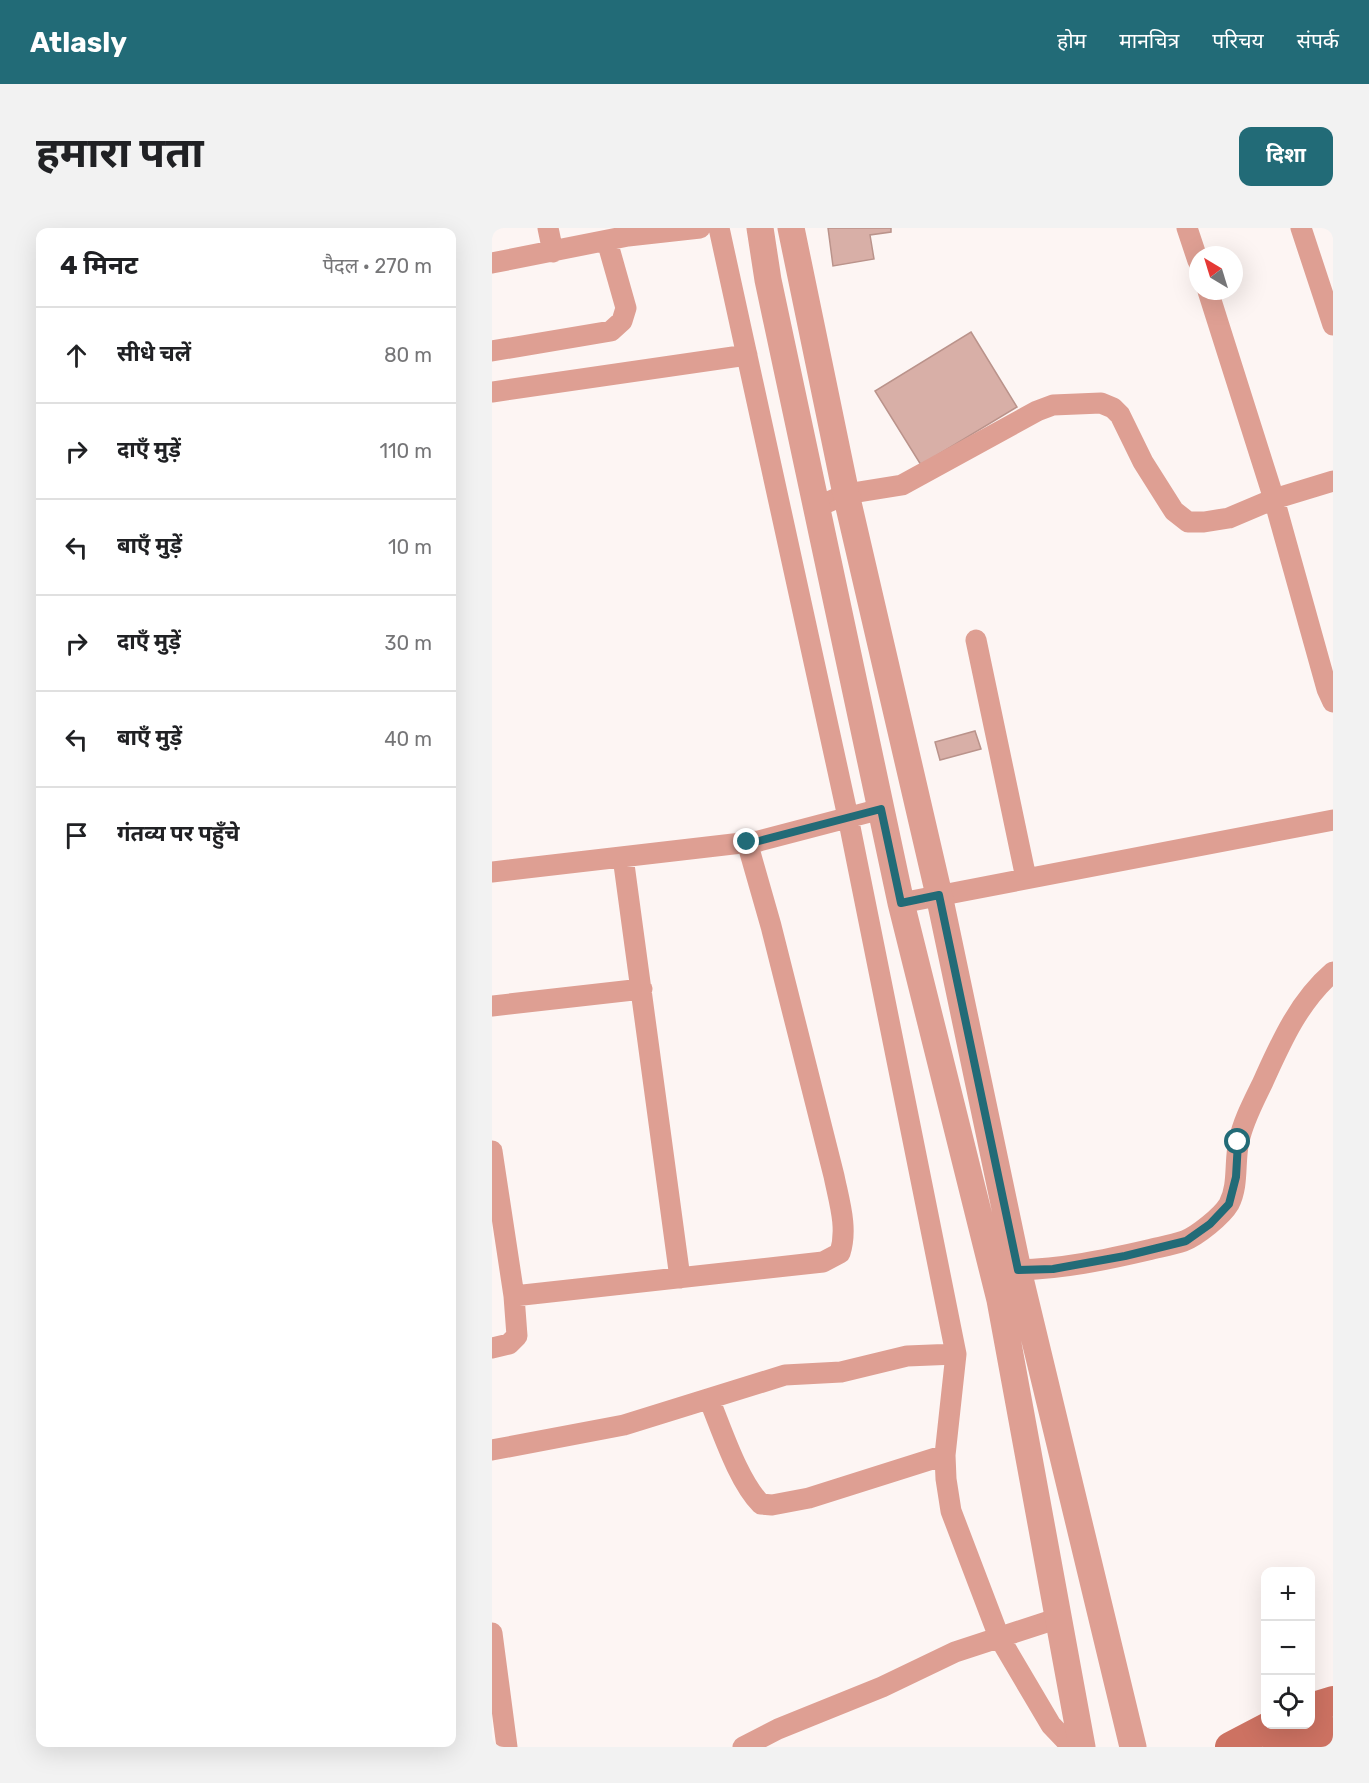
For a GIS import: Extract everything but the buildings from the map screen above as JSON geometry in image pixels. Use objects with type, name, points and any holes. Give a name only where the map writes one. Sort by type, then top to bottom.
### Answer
[{"type":"main road","points":[[1315,1707],[1333,1701]]},
{"type":"main road","points":[[1230,1747],[1266,1729]]},
{"type":"main road","points":[[1278,1747],[1333,1732]]},
{"type":"street","points":[[548,228],[553,252]]},
{"type":"street","points":[[492,263],[628,236],[700,228]]},
{"type":"street","points":[[719,228],[848,818],[956,1353],[945,1455],[951,1511],[999,1637],[1051,1725],[1072,1747]]},
{"type":"street","points":[[760,228],[768,280],[901,903],[1000,1300],[1082,1747]]},
{"type":"street","points":[[791,228],[846,494],[939,895],[1018,1270],[1133,1747]]},
{"type":"street","points":[[1187,228],[1193,246]]},
{"type":"street","points":[[1301,228],[1333,325]]},
{"type":"street","points":[[492,351],[611,331],[622,321],[626,308],[607,241]]},
{"type":"street","points":[[1211,300],[1274,499],[1331,692]]},
{"type":"street","points":[[492,393],[747,355]]},
{"type":"street","points":[[817,507],[846,494],[902,485],[1037,411],[1053,405],[1101,403],[1113,408],[1120,415],[1143,462],[1174,511],[1188,522],[1229,518],[1274,499],[1333,481]]},
{"type":"street","points":[[976,640],[1026,878]]},
{"type":"street","points":[[492,872],[759,841],[881,809]]},
{"type":"street","points":[[901,903],[1332,822]]},
{"type":"street","points":[[514,1296],[823,1262],[840,1253],[844,1241],[842,1216],[810,1076],[747,842]]},
{"type":"street","points":[[623,857],[680,1278]]},
{"type":"street","points":[[1018,1270],[1053,1269],[1125,1256],[1186,1241],[1210,1224],[1229,1204],[1236,1177],[1238,1142],[1279,1047],[1295,1017],[1322,981],[1333,972]]},
{"type":"street","points":[[492,1006],[642,989]]},
{"type":"street","points":[[492,1151],[514,1296],[517,1335],[509,1344],[492,1348]]},
{"type":"street","points":[[492,1450],[614,1427],[785,1375],[841,1372],[907,1356],[956,1353]]},
{"type":"street","points":[[709,1399],[743,1479],[752,1495],[761,1504],[772,1505],[809,1498],[945,1455]]},
{"type":"street","points":[[743,1747],[778,1730],[882,1688],[956,1652],[1059,1618]]},
{"type":"street","points":[[492,1633],[502,1739]]},
{"type":"route","points":[[747,842],[759,841],[881,809],[901,903],[939,895],[1018,1270],[1053,1269],[1125,1256],[1186,1241],[1210,1224],[1229,1204],[1236,1177],[1238,1142]]}]
